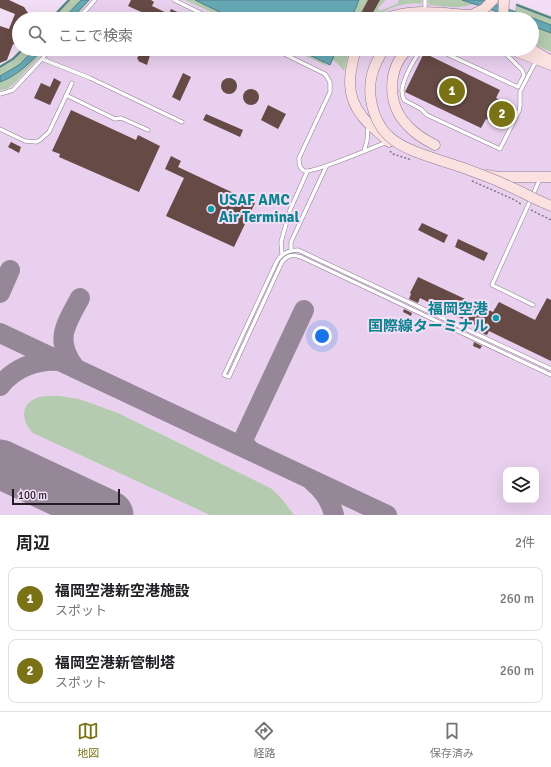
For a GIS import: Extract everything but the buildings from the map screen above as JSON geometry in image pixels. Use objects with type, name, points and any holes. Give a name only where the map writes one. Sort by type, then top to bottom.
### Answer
[{"type":"street","points":[[478,12],[493,0]]},
{"type":"street","points":[[503,12],[504,0]]},
{"type":"street","points":[[412,12],[425,12]]},
{"type":"street","points":[[539,55],[551,63]]},
{"type":"street","points":[[354,56],[350,68],[349,85],[355,104],[361,115],[368,123],[389,142],[412,152],[490,176],[546,177]]},
{"type":"street","points":[[380,56],[371,73],[370,93],[372,108],[376,120],[386,134],[398,144],[490,178],[551,206]]},
{"type":"street","points":[[403,56],[396,65],[393,77],[392,92],[395,104],[406,124],[414,132],[436,145]]},
{"type":"street","points":[[528,56],[551,63]]},
{"type":"lane","points":[[84,12],[95,0]]},
{"type":"lane","points":[[174,0],[199,12]]},
{"type":"lane","points":[[425,0],[425,12]]},
{"type":"lane","points":[[0,94],[14,90],[44,56]]},
{"type":"lane","points":[[288,56],[325,74],[330,82],[330,92],[300,158],[300,168],[307,172],[389,142]]},
{"type":"lane","points":[[416,56],[402,86],[404,100],[421,109],[428,116],[500,149],[519,111],[520,92],[536,59]]},
{"type":"lane","points":[[451,56],[518,87],[524,75],[522,70],[509,56]]},
{"type":"lane","points":[[42,59],[90,78],[182,122]]},
{"type":"lane","points":[[0,129],[25,141],[36,142],[40,140],[49,132],[72,83]]},
{"type":"lane","points":[[66,95],[115,119],[122,118],[148,130]]},
{"type":"lane","points":[[364,151],[367,141],[368,123]]},
{"type":"lane","points":[[291,250],[291,242],[326,166]]},
{"type":"lane","points":[[282,254],[281,242],[290,210],[307,172]]},
{"type":"lane","points":[[533,305],[492,284],[546,177]]},
{"type":"lane","points":[[551,369],[298,250],[291,250],[282,254],[276,261],[224,375],[228,377],[282,262],[289,256],[293,255],[308,260],[551,374]]},
{"type":"shaded area","points":[[83,0],[468,0],[500,12],[72,12]]},
{"type":"shaded area","points":[[539,27],[551,31],[551,515],[0,515],[0,79],[29,56],[539,56]]},
{"type":"green space","points":[[67,0],[90,0],[79,12],[56,12]]},
{"type":"green space","points":[[185,0],[386,0],[378,8],[380,11],[397,4],[399,0],[422,0],[421,4],[401,5],[384,12],[211,12]]},
{"type":"green space","points":[[428,0],[480,0],[468,6],[455,7],[429,5]]},
{"type":"green space","points":[[516,3],[551,16],[551,52],[539,46],[539,12],[515,11]]},
{"type":"green space","points":[[14,56],[40,56],[15,83],[7,89],[0,90],[0,65]]},
{"type":"green space","points":[[306,56],[316,56],[329,67]]},
{"type":"green space","points":[[328,56],[348,56],[344,71],[337,63]]},
{"type":"green space","points":[[59,396],[79,399],[118,413],[272,489],[294,515],[210,515],[33,433],[25,420],[24,411],[26,406],[29,402],[40,397]]},
{"type":"water","points":[[81,0],[89,0],[78,12],[70,12]]},
{"type":"water","points":[[195,0],[359,0],[354,12],[220,12]]},
{"type":"water","points":[[462,0],[484,0],[516,12],[498,12]]},
{"type":"water","points":[[539,21],[551,25],[551,33],[539,29]]},
{"type":"water","points":[[28,56],[36,56],[18,72],[0,82],[0,76],[19,65]]},
{"type":"water","points":[[311,56],[334,56],[330,65]]},
{"type":"waterway","points":[[58,12],[69,0]]},
{"type":"waterway","points":[[517,5],[535,12]]},
{"type":"waterway","points":[[539,13],[551,18]]},
{"type":"waterway","points":[[0,67],[16,56]]},
{"type":"taxiway","points":[[0,293],[10,270]]},
{"type":"taxiway","points":[[75,368],[69,358],[63,341],[66,325],[80,298]]},
{"type":"taxiway","points":[[250,450],[245,445],[244,438],[304,310]]},
{"type":"taxiway","points":[[0,333],[387,515]]},
{"type":"taxiway","points":[[0,386],[12,374],[27,366],[35,363],[60,361]]},
{"type":"taxiway","points":[[0,456],[16,471]]},
{"type":"taxiway","points":[[313,482],[326,497],[331,505],[334,515]]},
{"type":"runway","points":[[0,464],[109,515]]},
{"type":"place","name":"福岡空港新空港施設","points":[[452,91]]},
{"type":"place","name":"福岡空港新管制塔","points":[[502,114]]},
{"type":"place","name":"USAF AMC Air Terminal","points":[[211,209]]},
{"type":"place","name":"福岡空港 国際線ターミナル","points":[[496,318]]}]
